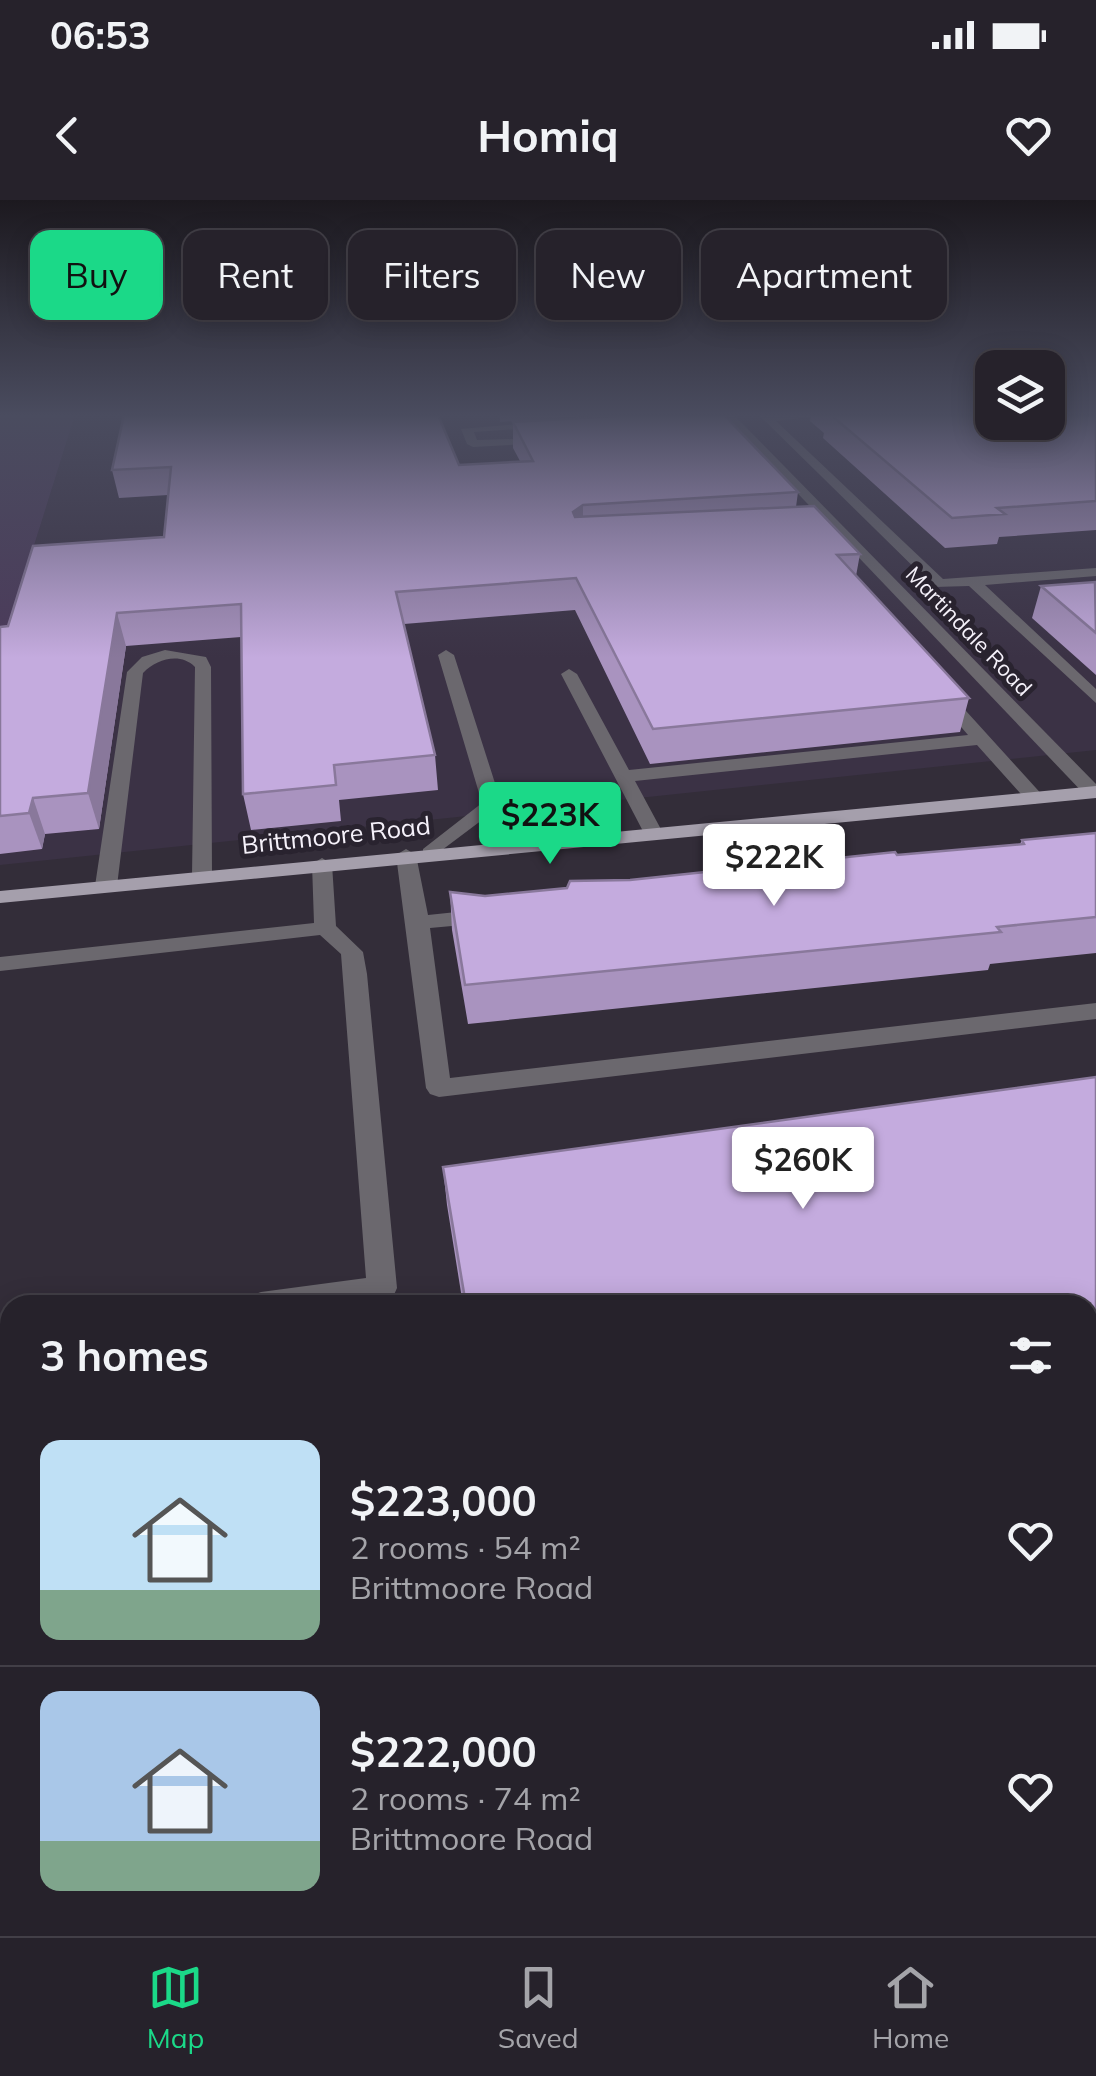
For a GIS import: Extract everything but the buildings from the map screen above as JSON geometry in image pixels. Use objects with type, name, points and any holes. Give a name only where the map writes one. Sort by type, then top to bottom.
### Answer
[{"type":"main road","name":"Brittmoore Road","points":[[0,897],[1095,792]]},
{"type":"street","name":"Martindale Road","points":[[804,496],[899,592],[984,710],[1095,792]]},
{"type":"street","points":[[848,496],[939,584],[1096,572]]},
{"type":"street","points":[[816,527],[835,526]]},
{"type":"street","points":[[973,582],[1096,698]]},
{"type":"street","points":[[870,594],[899,592]]},
{"type":"street","points":[[106,886],[135,672],[152,658],[172,654],[191,656],[204,667],[202,876]]},
{"type":"street","points":[[430,853],[492,805],[446,654]]},
{"type":"street","points":[[569,674],[652,833]]},
{"type":"street","points":[[932,683],[984,710],[981,740],[1035,798]]},
{"type":"street","points":[[624,776],[981,740]]},
{"type":"street","points":[[406,856],[438,1088],[1096,1011]]},
{"type":"street","points":[[322,864],[324,928]]},
{"type":"street","points":[[418,922],[515,913]]},
{"type":"street","points":[[0,964],[324,928],[352,952],[383,1295]]},
{"type":"shaded area","points":[[0,496],[50,496],[0,654]]},
{"type":"shaded area","points":[[50,496],[1096,496],[1096,750],[0,865],[0,654]]}]
